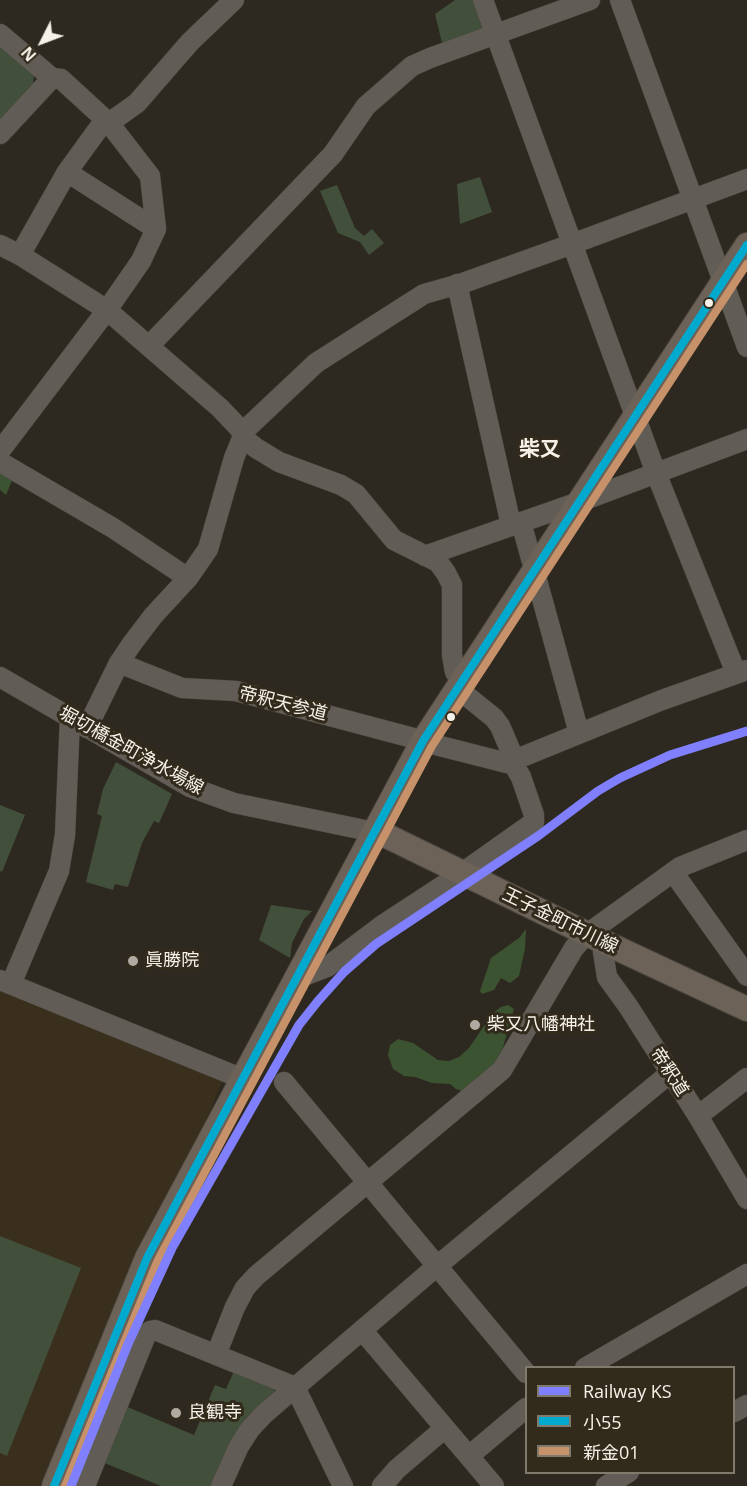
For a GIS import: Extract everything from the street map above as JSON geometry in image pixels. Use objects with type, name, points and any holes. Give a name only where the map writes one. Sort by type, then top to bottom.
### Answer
[{"type":"main road","points":[[54,1486],[147,1258],[423,741],[747,245]]},
{"type":"main road","name":"王子金町市川線","points":[[374,832],[389,837],[597,939],[747,1009]]},
{"type":"street","points":[[20,255],[67,172],[107,122],[137,103],[190,42],[234,0]]},
{"type":"street","points":[[483,0],[656,473],[741,672],[509,762]]},
{"type":"street","points":[[149,346],[333,154],[366,106],[412,66],[590,0]]},
{"type":"street","points":[[620,0],[747,347]]},
{"type":"street","points":[[0,34],[52,78],[61,80],[107,122],[150,176],[156,230],[141,261],[107,310],[0,451]]},
{"type":"street","points":[[0,134],[52,78]]},
{"type":"street","points":[[67,172],[156,230]]},
{"type":"street","points":[[243,1079],[6,982],[58,871],[65,835],[79,723],[146,624],[188,578],[208,549],[234,458],[246,429],[316,363],[424,294],[572,244],[747,179]]},
{"type":"street","points":[[0,244],[107,310],[220,408],[256,448],[279,462],[341,485],[356,494],[394,540],[438,562],[452,585],[452,655],[459,685],[500,726],[509,762],[521,777],[534,815],[534,822],[384,924],[327,967],[296,979]]},
{"type":"street","points":[[457,284],[516,523],[535,569],[579,733]]},
{"type":"street","points":[[425,556],[579,502],[747,439]]},
{"type":"street","points":[[0,462],[113,528],[188,578]]},
{"type":"street","name":"帝釈天参道","points":[[119,663],[182,688],[236,691],[509,762]]},
{"type":"street","name":"堀切橋金町浄水場線","points":[[0,677],[172,778],[212,796],[261,809],[374,832]]},
{"type":"street","points":[[216,1354],[235,1307],[245,1288],[256,1276],[502,1070],[574,948],[597,939],[673,872],[747,840]]},
{"type":"street","points":[[673,872],[747,976]]},
{"type":"street","name":"帝釈道","points":[[597,939],[603,952],[607,977],[698,1116],[747,1199]]},
{"type":"street","points":[[221,1486],[239,1446],[250,1429],[295,1387],[669,1074]]},
{"type":"street","points":[[698,1116],[747,1078]]},
{"type":"street","points":[[284,1082],[525,1372]]},
{"type":"street","points":[[588,1366],[747,1274]]},
{"type":"street","points":[[85,1486],[146,1335],[155,1330],[295,1387],[343,1486]]},
{"type":"street","points":[[362,1330],[494,1486]]},
{"type":"street","points":[[469,1456],[525,1409]]},
{"type":"street","points":[[382,1486],[397,1469],[445,1428]]},
{"type":"shaded area","points":[[0,988],[223,1079],[200,1136],[132,1260],[40,1486],[0,1486]]},
{"type":"green space","points":[[455,0],[476,0],[487,30],[443,47],[435,14]]},
{"type":"green space","points":[[0,46],[34,75],[33,84],[0,123]]},
{"type":"green space","points":[[480,177],[492,212],[460,224],[457,184]]},
{"type":"green space","points":[[337,185],[355,228],[364,236],[372,229],[384,243],[369,255],[360,242],[338,233],[320,191]]},
{"type":"green space","points":[[0,470],[13,478],[6,495],[0,490]]},
{"type":"green space","points":[[116,762],[172,794],[159,823],[154,821],[142,843],[128,887],[115,884],[113,890],[86,882],[102,816],[97,814],[103,789]]},
{"type":"green space","points":[[0,805],[25,815],[2,872],[0,871]]},
{"type":"green space","points":[[271,905],[312,911],[304,919],[292,943],[290,958],[259,940]]},
{"type":"green space","points":[[526,929],[525,949],[519,976],[510,983],[501,978],[494,990],[482,994],[480,991],[491,958],[519,938]]},
{"type":"green space","points":[[508,1005],[514,1009],[499,1061],[462,1091],[450,1084],[432,1083],[404,1076],[393,1069],[388,1055],[390,1045],[398,1039],[413,1043],[438,1060],[449,1061],[459,1057],[469,1048],[492,1014]]},
{"type":"green space","points":[[0,1236],[81,1268],[7,1456],[0,1453]]},
{"type":"green space","points":[[235,1369],[274,1386],[274,1392],[246,1418],[230,1441],[212,1486],[161,1486],[102,1462],[125,1406],[194,1435],[215,1385],[226,1389]]},
{"type":"rail line","name":"KS","points":[[71,1486],[128,1344],[172,1248],[299,1025],[318,1001],[344,972],[376,944],[538,836],[598,791],[670,755],[747,731]]},
{"type":"transit line","name":"小55","points":[[54,1486],[147,1258],[423,741],[747,245]]},
{"type":"transit line","name":"新金01","points":[[65,1486],[157,1262],[432,746],[747,264]]},
{"type":"place","name":"眞勝院","points":[[133,961]]},
{"type":"place","name":"柴又八幡神社","points":[[475,1025]]},
{"type":"place","name":"良観寺","points":[[176,1413]]},
{"type":"district","name":"柴又","points":[[540,450]]}]
